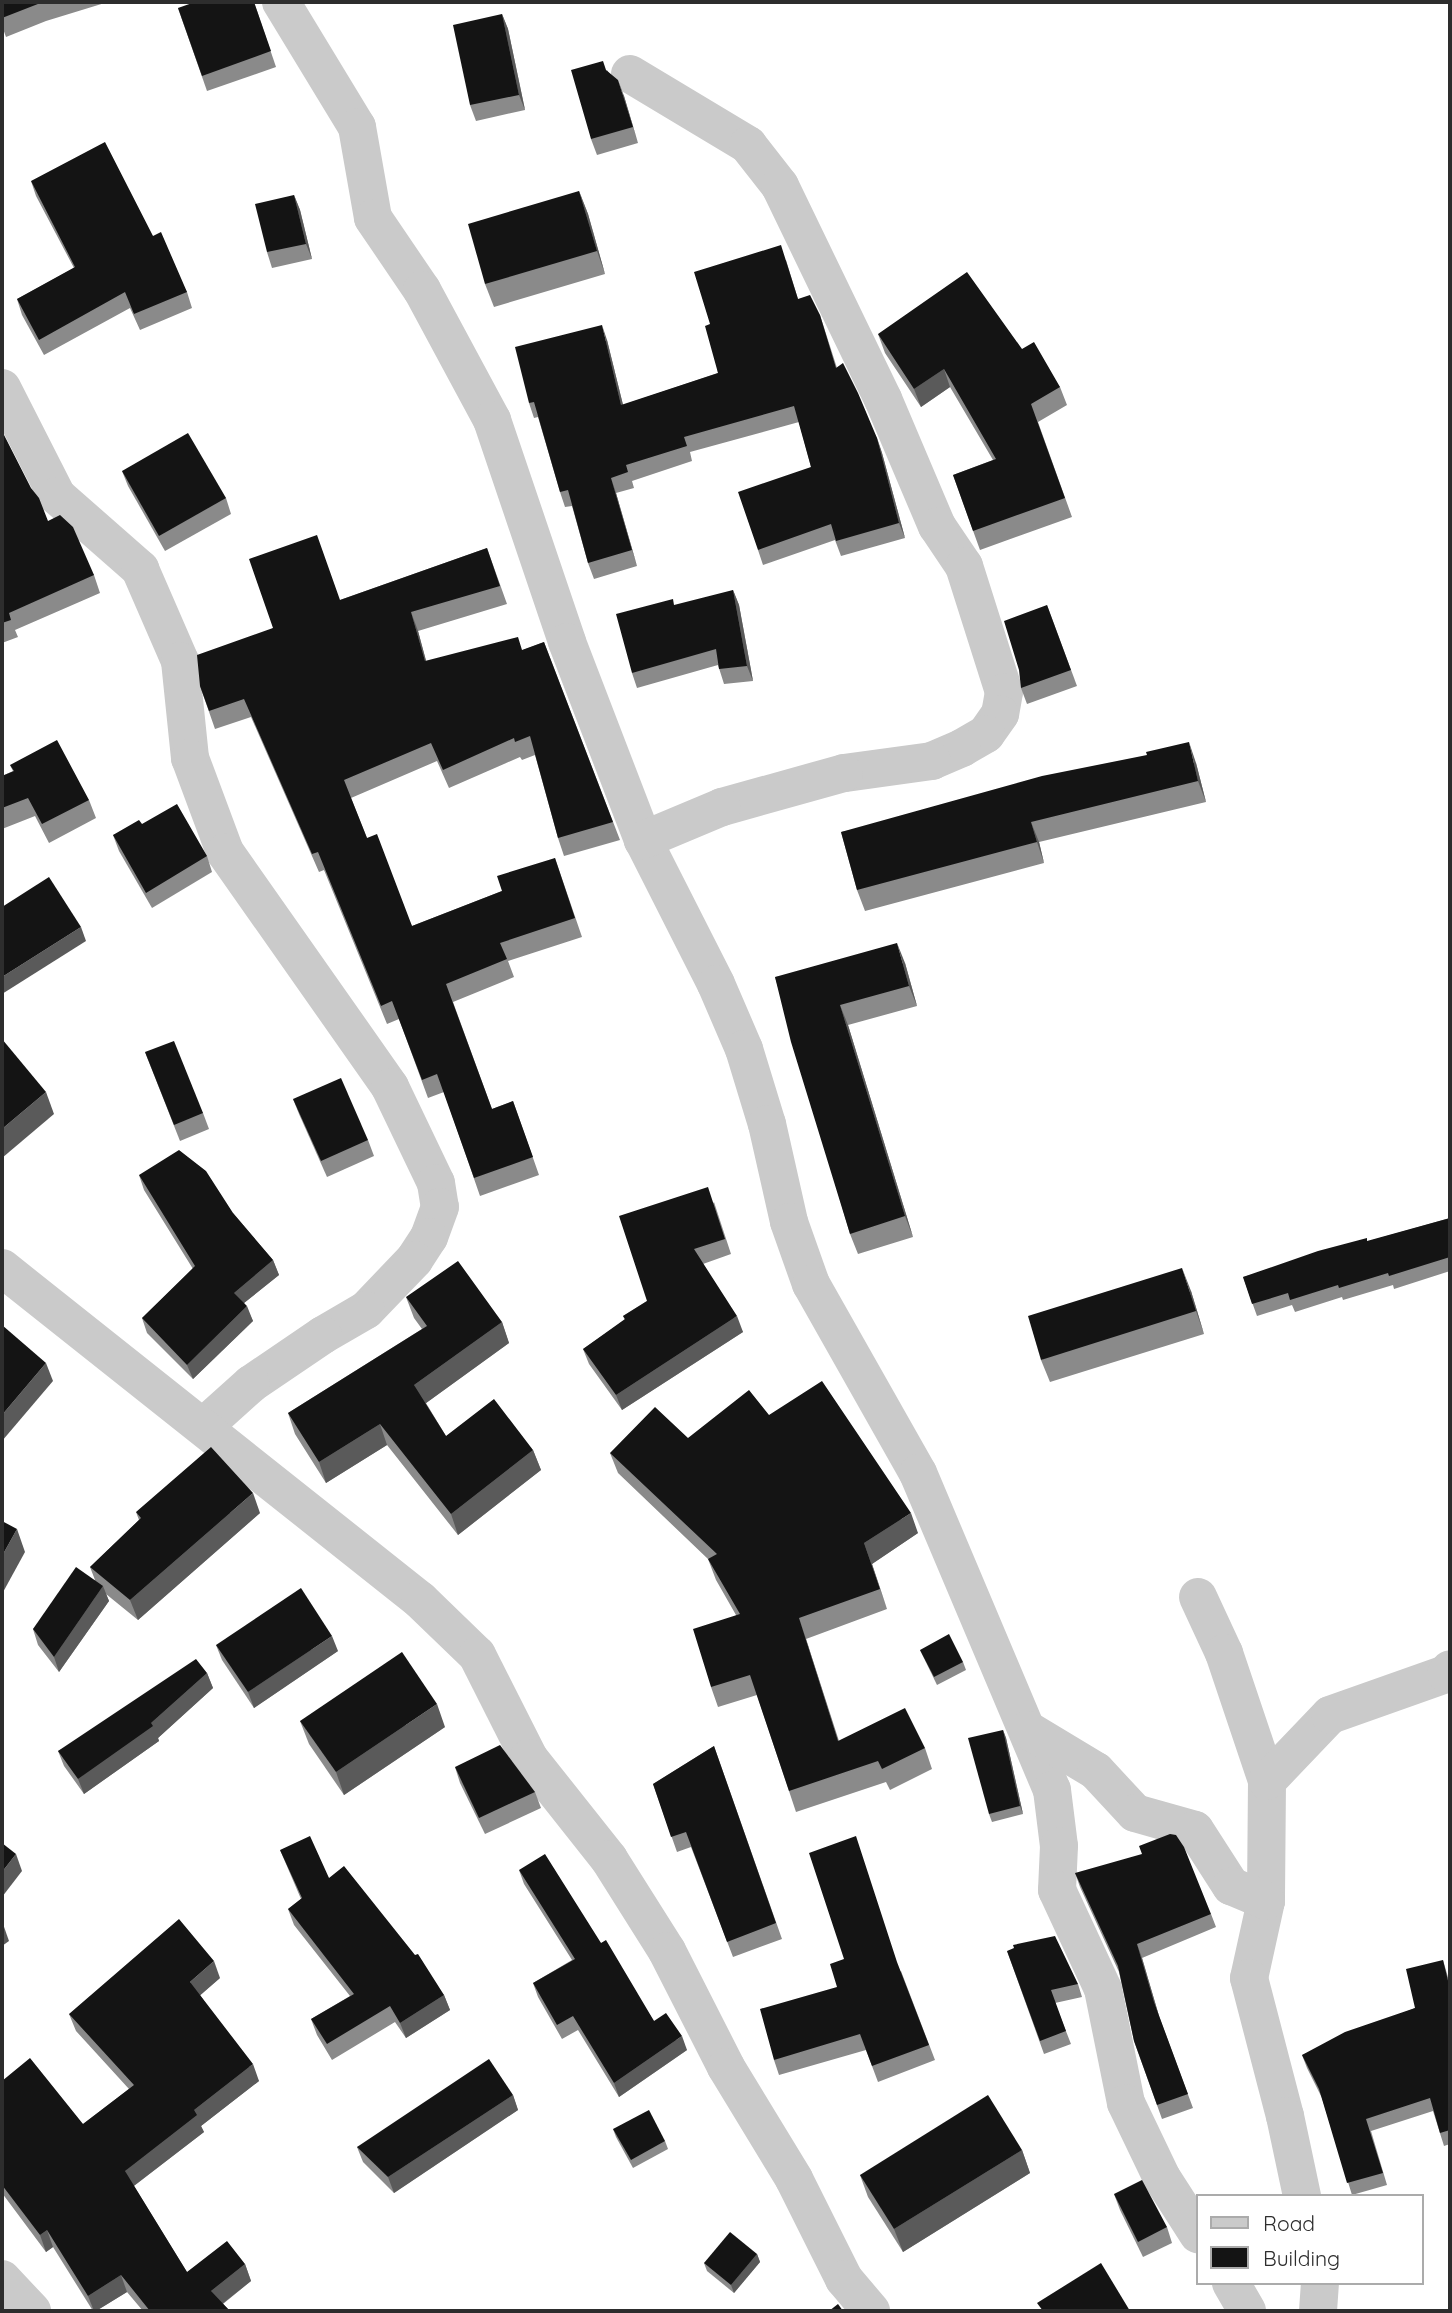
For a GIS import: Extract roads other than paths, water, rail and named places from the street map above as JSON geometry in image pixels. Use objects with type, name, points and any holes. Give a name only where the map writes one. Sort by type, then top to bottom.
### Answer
[{"type":"street","points":[[281,2],[357,127],[373,218],[422,290],[492,421],[567,642],[643,840],[716,984],[744,1049],[767,1124],[789,1222],[811,1284],[918,1473],[1052,1790],[1059,1846],[1057,1890],[1103,1989],[1126,2102],[1162,2178],[1196,2231]]},
{"type":"street","points":[[630,74],[748,145],[780,186],[883,399],[937,526],[964,566],[1004,692],[1000,714],[986,734],[932,761],[844,773],[734,804],[643,840]]},
{"type":"street","points":[[2,388],[57,496],[140,569],[180,660],[190,758],[225,852],[390,1087],[436,1183],[440,1208],[429,1237],[405,1270],[366,1310],[323,1335],[251,1384],[203,1427]]},
{"type":"street","points":[[2,1268],[420,1600],[477,1655],[529,1758],[609,1860],[667,1951],[726,2067],[794,2179],[844,2279],[871,2311]]},
{"type":"street","points":[[1198,1597],[1224,1653],[1267,1781],[1266,1902],[1249,1978],[1285,2116],[1302,2194]]},
{"type":"street","points":[[1267,1781],[1331,1715],[1446,1674],[1450,1669]]},
{"type":"street","points":[[1028,1730],[1096,1771],[1135,1813],[1195,1830],[1231,1886],[1266,1902]]},
{"type":"street","points":[[2,2279],[32,2311]]},
{"type":"street","points":[[1232,2285],[1247,2311]]},
{"type":"street","points":[[1318,2311],[1320,2285]]}]
